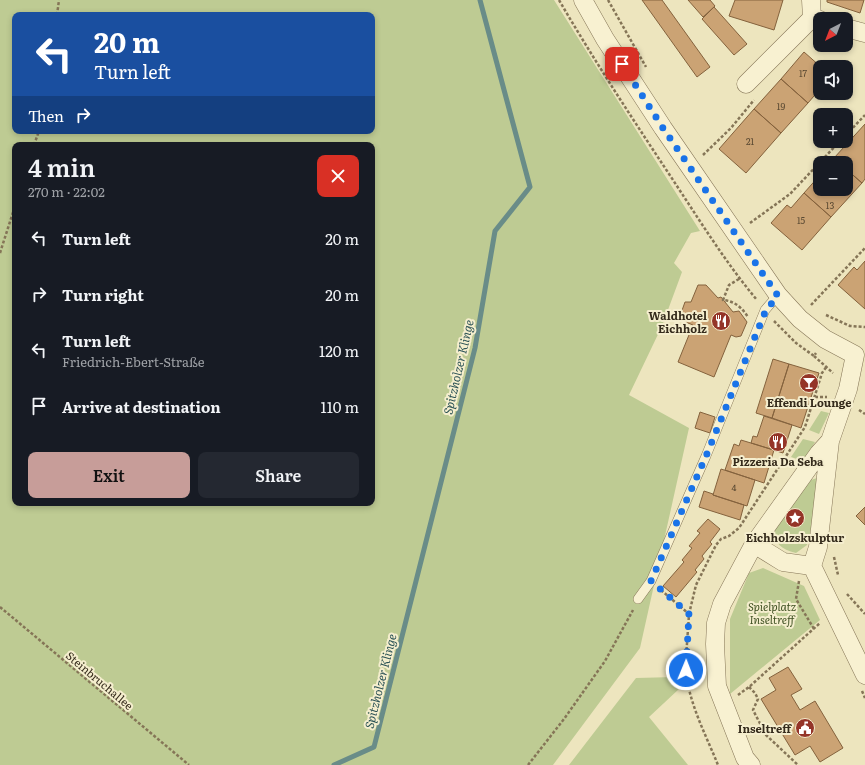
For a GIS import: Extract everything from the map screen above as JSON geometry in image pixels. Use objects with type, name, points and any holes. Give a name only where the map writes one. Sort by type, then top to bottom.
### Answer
[{"type":"street","points":[[583,0],[605,39],[663,128],[778,296],[800,319],[825,339],[860,354],[830,441],[818,547],[808,573]]},
{"type":"street","points":[[811,0],[814,12]]},
{"type":"street","points":[[748,82],[813,22]]},
{"type":"street","points":[[853,30],[865,33]]},
{"type":"street","points":[[751,765],[745,758],[717,686],[715,644],[716,623],[722,604],[754,544],[830,441]]},
{"type":"street","points":[[754,544],[783,562],[808,573],[834,610],[865,675]]},
{"type":"lane","points":[[638,599],[651,581],[706,456],[766,310],[778,296]]},
{"type":"path","points":[[57,12],[59,0]]},
{"type":"path","points":[[559,0],[600,70],[739,279],[766,310]]},
{"type":"path","points":[[608,0],[647,68]]},
{"type":"path","points":[[699,149],[703,156],[731,128],[760,93],[748,82]]},
{"type":"path","points":[[853,127],[865,114]]},
{"type":"path","points":[[750,223],[790,194],[833,148]]},
{"type":"path","points":[[0,253],[12,215]]},
{"type":"path","points":[[746,217],[755,230]]},
{"type":"path","points":[[811,305],[865,248]]},
{"type":"path","points":[[739,279],[729,286],[723,300],[731,300],[739,306],[758,330]]},
{"type":"path","points":[[806,299],[816,308]]},
{"type":"path","points":[[820,312],[850,326],[865,326]]},
{"type":"path","points":[[814,356],[827,366],[833,373],[835,379]]},
{"type":"path","points":[[718,765],[700,721],[686,670],[689,614],[696,586],[716,545],[721,539],[729,536],[739,528],[805,427],[822,373],[827,366]]},
{"type":"path","points":[[814,397],[826,398],[830,394]]},
{"type":"path","points":[[834,551],[838,577]]},
{"type":"path","points":[[808,573],[799,579],[796,599],[814,629]]},
{"type":"path","points":[[651,581],[689,614]]},
{"type":"path","points":[[844,589],[865,614]]},
{"type":"path","points":[[528,765],[564,719],[605,661],[638,599]]},
{"type":"path","name":"Steinbruchallee","points":[[0,607],[189,765]]},
{"type":"path","points":[[737,695],[749,687],[834,610]]},
{"type":"path","points":[[749,687],[758,699],[753,710],[766,735],[798,765]]},
{"type":"green space","points":[[0,0],[554,0],[700,231],[691,233],[674,263],[682,272],[662,326],[629,395],[689,428],[640,648],[553,765],[0,765]]},
{"type":"green space","points":[[821,411],[829,413],[819,434],[809,430]]},
{"type":"green space","points":[[803,439],[815,442],[803,461],[791,457]]},
{"type":"green space","points":[[817,478],[820,479],[809,539],[807,545],[796,553],[782,547],[776,541],[774,526],[811,480]]},
{"type":"green space","name":"Spielplatz Inseltreff","points":[[763,568],[804,586],[820,620],[730,694],[730,619],[749,573]]},
{"type":"green space","points":[[675,677],[679,689],[649,717],[688,765],[569,765],[636,678]]},
{"type":"building","points":[[642,0],[662,0],[710,67],[697,77]]},
{"type":"building","points":[[688,0],[710,0],[715,6],[703,17]]},
{"type":"building","points":[[735,0],[783,0],[774,30],[729,16]]},
{"type":"building","points":[[827,0],[864,0],[860,13],[827,2]]},
{"type":"building","points":[[714,7],[747,44],[734,55],[702,19]]},
{"type":"building","points":[[804,52],[813,60],[813,97],[808,103],[781,79]]},
{"type":"building","points":[[781,79],[808,103],[781,133],[754,109]]},
{"type":"building","points":[[754,109],[781,133],[746,173],[719,149]]},
{"type":"building","points":[[865,124],[865,179],[862,183],[853,175],[853,156],[836,156],[843,148],[853,148],[853,137]]},
{"type":"building","points":[[853,175],[862,183],[853,193]]},
{"type":"building","points":[[813,183],[813,196],[850,196],[831,217],[804,193]]},
{"type":"building","points":[[804,193],[831,217],[802,250],[771,223],[787,205],[791,208]]},
{"type":"building","points":[[865,261],[865,309],[838,285],[854,267],[857,270]]},
{"type":"building","points":[[698,285],[706,285],[718,298],[721,297],[733,312],[739,311],[747,322],[741,336],[736,337],[731,335],[714,377],[678,362],[693,325],[683,321],[680,316],[685,302],[691,302]]},
{"type":"building","points":[[773,359],[789,364],[772,418],[756,413]]},
{"type":"building","points":[[789,364],[819,373],[801,428],[772,418]]},
{"type":"building","points":[[700,412],[715,417],[710,433],[695,428]]},
{"type":"building","points":[[764,416],[792,425],[783,453],[751,443],[753,436],[757,437]]},
{"type":"building","points":[[741,440],[774,450],[764,483],[725,470],[734,444],[739,446]]},
{"type":"building","points":[[721,469],[755,480],[747,506],[713,495]]},
{"type":"building","points":[[704,491],[744,505],[740,520],[699,507]]},
{"type":"building","points":[[865,507],[865,525],[856,516]]},
{"type":"building","points":[[708,519],[720,529],[710,542],[712,544],[702,556],[704,559],[695,570],[697,572],[676,597],[663,586],[684,562],[682,560],[692,548],[689,546],[700,533],[697,531]]},
{"type":"building","name":"Inseltreff","points":[[788,667],[802,689],[791,695],[800,710],[815,701],[843,748],[820,762],[810,746],[795,755],[761,699],[776,690],[769,678]]},
{"type":"waterway","name":"Spitzholzer Klinge","points":[[334,765],[374,747],[475,348],[495,231],[530,187],[480,0]]},
{"type":"place","name":"Waldhotel Eichholz","points":[[721,321]]},
{"type":"place","name":"Effendi Lounge","points":[[809,383]]},
{"type":"place","name":"Pizzeria Da Seba","points":[[778,442]]},
{"type":"place","name":"Eichholzskulptur","points":[[795,518]]},
{"type":"place","name":"Inseltreff","points":[[805,728]]},
{"type":"route","points":[[622,64],[663,128],[778,296],[766,310],[706,456],[651,581],[689,614],[686,670]]}]
